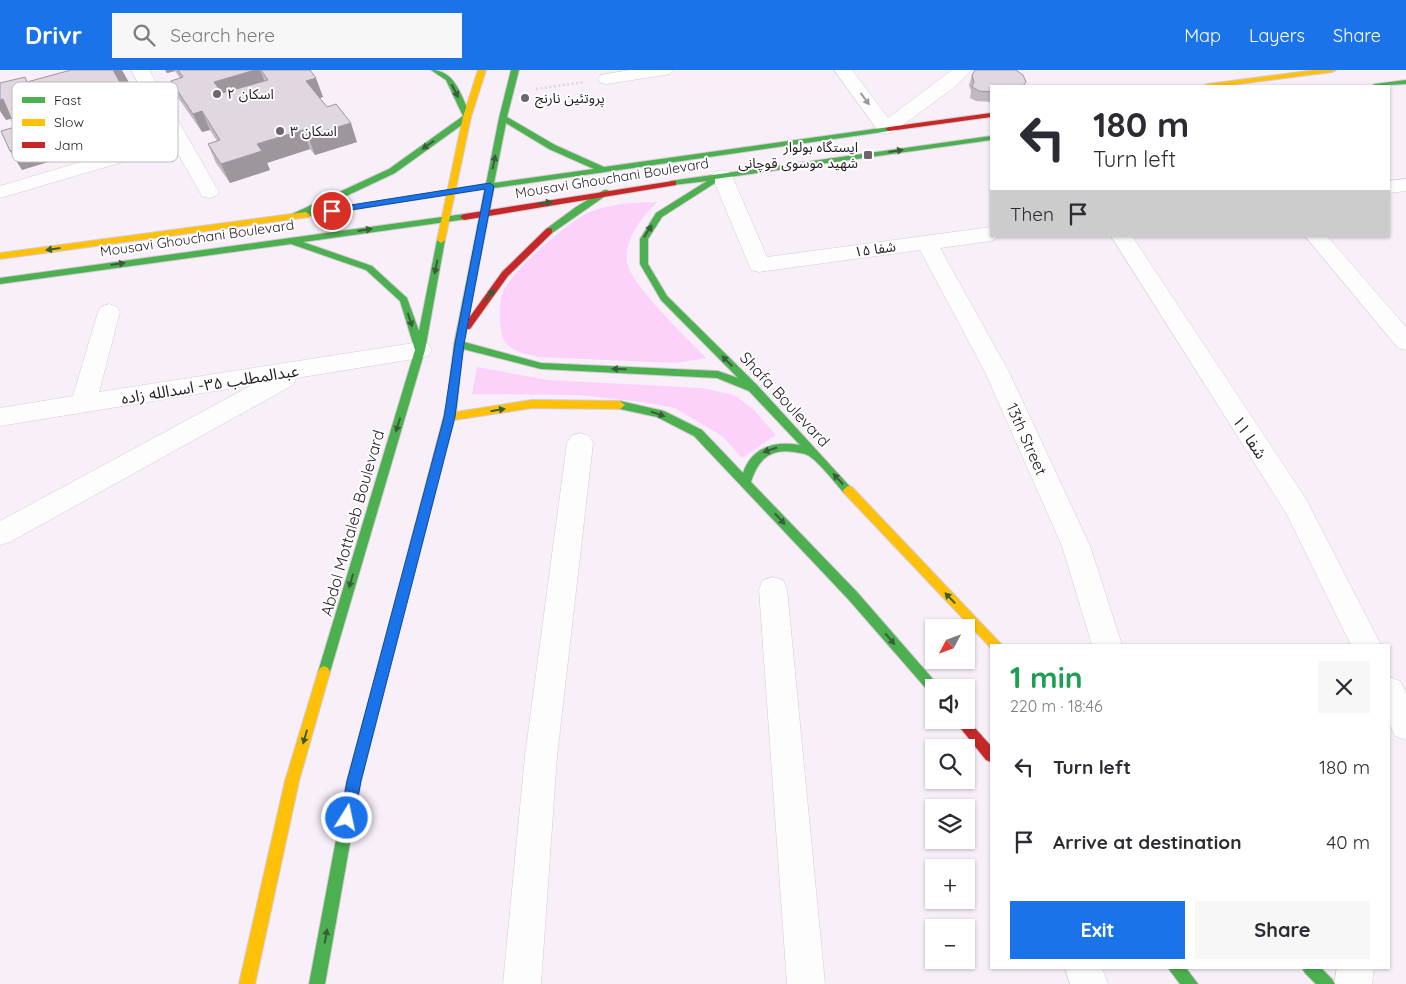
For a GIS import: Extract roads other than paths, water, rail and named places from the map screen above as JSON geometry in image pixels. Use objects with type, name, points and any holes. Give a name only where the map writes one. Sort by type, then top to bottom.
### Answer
[{"type":"street","points":[[140,70],[147,82]]},
{"type":"street","points":[[293,217],[392,171],[468,117],[449,79],[435,70]]},
{"type":"street","name":"Abdol Mottaleb Boulevard","points":[[247,984],[292,781],[420,350],[450,193],[468,117],[482,70]]},
{"type":"street","points":[[317,984],[354,781],[450,417],[460,339],[503,118],[515,70]]},
{"type":"street","points":[[607,79],[664,70]]},
{"type":"street","points":[[843,70],[886,128],[946,85],[963,70]]},
{"type":"street","points":[[1216,85],[1332,70]]},
{"type":"street","points":[[1383,85],[1406,82]]},
{"type":"street","name":"Mousavi Ghouchani Boulevard","points":[[0,281],[81,257],[293,217],[886,128],[990,115]]},
{"type":"street","points":[[503,118],[549,147],[603,170]]},
{"type":"street","name":"Mousavi Ghouchani Boulevard","points":[[0,256],[81,257],[289,240],[484,214],[607,192],[990,138]]},
{"type":"street","points":[[179,139],[209,192]]},
{"type":"street","points":[[0,192],[101,162]]},
{"type":"street","name":"شفا ۱۵","points":[[722,176],[759,265],[990,234]]},
{"type":"street","name":"Shafa Boulevard","points":[[722,176],[659,215],[644,239],[644,264],[664,298],[753,388],[912,559],[995,644]]},
{"type":"street","points":[[1390,187],[1406,185]]},
{"type":"street","points":[[460,339],[505,274],[543,235],[578,209],[607,192]]},
{"type":"street","name":"شفا ۱۱","points":[[1122,237],[1296,508],[1365,644]]},
{"type":"street","points":[[1316,237],[1406,342]]},
{"type":"street","points":[[289,240],[369,268],[404,300],[420,350]]},
{"type":"street","name":"13th Street","points":[[926,242],[997,372],[1076,546],[1107,644]]},
{"type":"street","points":[[83,404],[109,312]]},
{"type":"street","points":[[460,339],[541,366],[701,373],[718,375],[753,388]]},
{"type":"street","name":"عبدالمطلب ۳۵- اسدالله زاده","points":[[0,417],[420,350]]},
{"type":"street","points":[[0,534],[301,369]]},
{"type":"street","points":[[450,417],[532,404],[616,404],[660,414],[698,433],[853,596],[925,679]]},
{"type":"street","points":[[522,984],[541,756],[580,443]]},
{"type":"street","points":[[745,483],[747,470],[754,458],[766,450],[782,446],[799,447],[814,453]]},
{"type":"street","points":[[773,589],[806,984]]},
{"type":"street","points":[[1390,693],[1406,725]]},
{"type":"street","points":[[968,729],[990,755]]},
{"type":"street","points":[[1084,969],[1089,984]]},
{"type":"street","points":[[1177,969],[1190,984]]},
{"type":"street","points":[[1311,969],[1326,984]]},
{"type":"street","points":[[1353,984],[1356,969]]},
{"type":"place","name":"اسکان ۲","points":[[217,94]]},
{"type":"place","name":"پروتئین نارنج","points":[[525,98]]},
{"type":"place","name":"اسکان ۳","points":[[280,131]]},
{"type":"place","name":"ایستگاه بولوار شهید موسوی قوچانی","points":[[868,155]]}]
